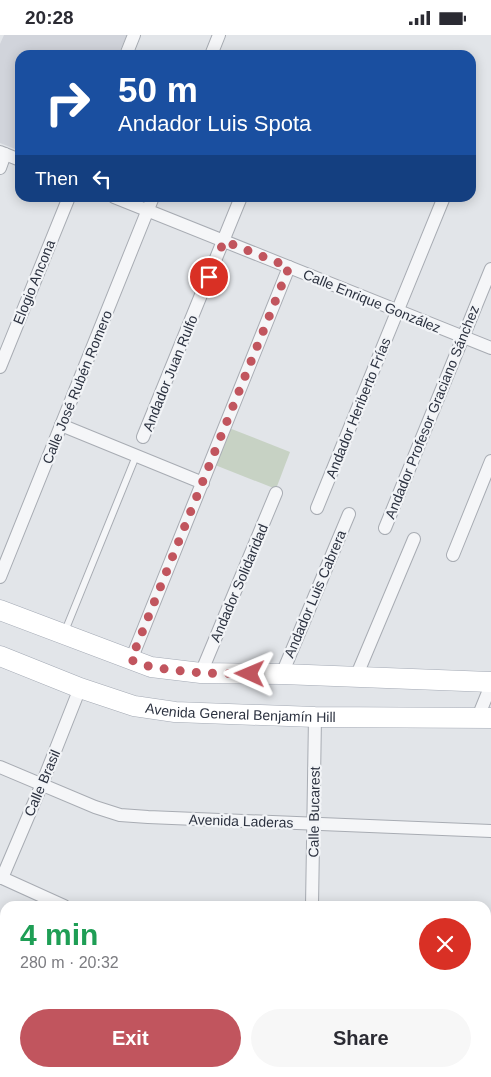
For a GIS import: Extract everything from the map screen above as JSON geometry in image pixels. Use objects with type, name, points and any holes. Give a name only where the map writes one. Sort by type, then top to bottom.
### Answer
[{"type":"main road","points":[[0,610],[151,667],[202,673],[282,674],[491,683]]},
{"type":"main road","name":"Avenida General Benjamín Hill","points":[[0,656],[80,688],[134,706],[167,711],[315,717],[484,717]]},
{"type":"street","points":[[128,50],[134,35]]},
{"type":"street","points":[[213,50],[219,35]]},
{"type":"street","points":[[0,167],[3,153],[15,158]]},
{"type":"street","name":"Elogio Ancona","points":[[0,367],[67,202]]},
{"type":"street","name":"Calle Enrique González","points":[[126,202],[491,348]]},
{"type":"street","name":"Calle José Rubén Romero","points":[[0,577],[151,202]]},
{"type":"street","name":"Andador Juan Rulfo","points":[[143,437],[239,202]]},
{"type":"street","name":"Andador Heriberto Frías","points":[[317,508],[442,202]]},
{"type":"street","points":[[131,660],[289,267]]},
{"type":"street","name":"Andador Profesor Graciano Sánchez","points":[[385,528],[491,269]]},
{"type":"street","points":[[61,425],[203,483]]},
{"type":"street","points":[[453,555],[491,461]]},
{"type":"street","name":"Andador Solidaridad","points":[[202,673],[276,493]]},
{"type":"street","name":"Andador Luis Cabrera","points":[[282,674],[349,514]]},
{"type":"street","points":[[356,677],[414,539]]},
{"type":"street","points":[[484,717],[491,683]]},
{"type":"street","name":"Calle Brasil","points":[[1,877],[42,784],[80,688]]},
{"type":"street","name":"Calle Bucarest","points":[[312,901],[315,717]]},
{"type":"street","name":"Avenida Laderas","points":[[0,767],[95,807],[120,815],[491,831]]},
{"type":"street","points":[[1,877],[53,901]]},
{"type":"lane","points":[[64,635],[136,455]]},
{"type":"shaded area","points":[[4,35],[127,35],[120,50],[15,50],[15,149],[0,143],[0,44]]},
{"type":"green space","points":[[229,428],[290,452],[276,489],[215,465]]},
{"type":"route","points":[[209,277],[224,241],[289,267],[131,660],[151,667],[172,670],[250,674]]}]
